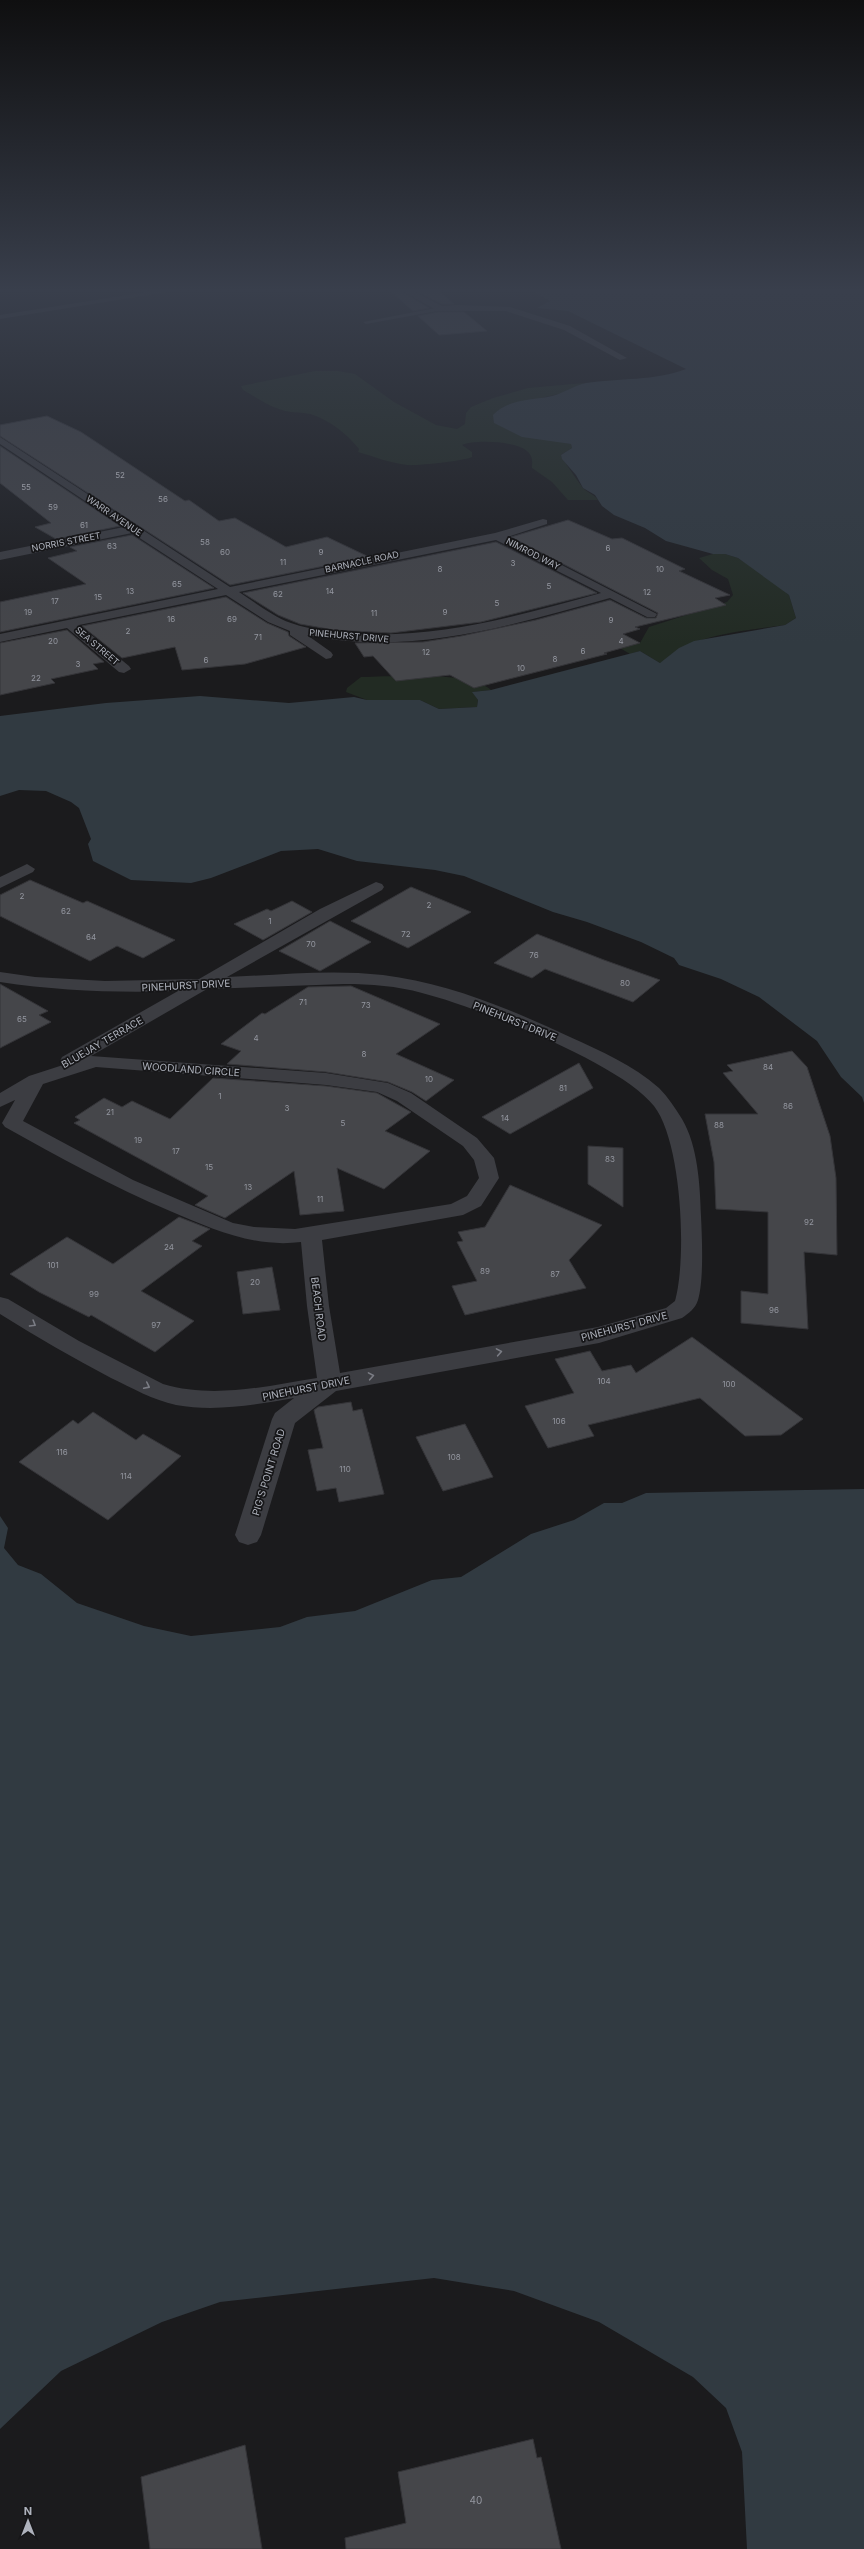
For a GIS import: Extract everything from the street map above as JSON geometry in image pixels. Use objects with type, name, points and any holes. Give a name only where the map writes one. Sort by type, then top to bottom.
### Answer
[{"type":"street","name":"WARR AVENUE","points":[[0,440],[228,591]]},
{"type":"street","points":[[6,455],[18,453]]},
{"type":"street","name":"NIMROD WAY","points":[[497,536],[543,522]]},
{"type":"street","name":"NORRIS STREET","points":[[0,556],[133,529]]},
{"type":"street","name":"NIMROD WAY","points":[[497,536],[651,614]]},
{"type":"street","name":"BARNACLE ROAD","points":[[228,591],[497,536]]},
{"type":"street","points":[[0,638],[228,591]]},
{"type":"street","name":"PINEHURST DRIVE","points":[[228,591],[286,626],[320,634],[364,639],[400,640],[438,637],[466,632],[612,594]]},
{"type":"street","name":"SEA STREET","points":[[70,624],[124,669]]},
{"type":"street","points":[[286,626],[326,655]]},
{"type":"street","points":[[0,883],[27,869]]},
{"type":"street","name":"BLUEJAY TERRACE","points":[[0,1101],[326,913],[376,887]]},
{"type":"street","name":"PINEHURST DRIVE","points":[[0,977],[50,984],[99,988],[311,979],[380,980],[421,987],[450,995],[546,1033],[613,1066],[663,1103],[672,1118],[680,1140],[691,1205],[692,1243],[687,1300],[682,1308],[661,1318],[599,1335],[250,1398],[205,1399],[175,1396],[154,1390],[71,1347],[0,1304]]},
{"type":"street","name":"WOODLAND CIRCLE","points":[[95,1061],[364,1084],[381,1087],[404,1097],[470,1142],[480,1152],[488,1165],[489,1172],[486,1184],[479,1195],[467,1206],[369,1226],[312,1234],[267,1236],[227,1228],[126,1185],[12,1123],[36,1080],[95,1061]]},
{"type":"street","name":"BEACH ROAD","points":[[312,1234],[318,1306],[330,1383]]},
{"type":"street","name":"PIG'S POINT ROAD","points":[[248,1535],[284,1419],[330,1383]]},
{"type":"shaded area","points":[[274,407],[403,407],[436,425],[457,429],[465,424],[466,413],[471,407],[543,407],[550,440],[571,444],[572,448],[561,455],[583,488],[595,496],[598,500],[568,500],[552,482],[532,468],[532,458],[529,453],[517,446],[497,442],[468,443],[462,445],[472,452],[472,457],[467,459],[451,462],[407,465],[382,460],[358,452],[359,449],[349,438],[338,428],[324,420],[310,414],[288,412]]},
{"type":"shaded area","points":[[505,407],[864,407],[864,1103],[862,1097],[841,1077],[817,1041],[759,997],[721,979],[679,965],[674,958],[641,942],[587,922],[553,912],[464,876],[435,870],[357,861],[318,849],[281,851],[211,878],[191,883],[131,880],[93,861],[88,844],[91,839],[79,808],[71,802],[46,791],[19,790],[0,796],[0,716],[106,703],[200,696],[289,703],[354,697],[367,700],[420,700],[439,709],[477,707],[478,700],[472,692],[491,690],[640,651],[660,663],[679,648],[694,641],[785,625],[796,618],[789,595],[738,558],[725,554],[713,554],[666,541],[645,528],[614,515],[602,506],[595,495],[583,488],[576,475],[562,459],[561,455],[572,448],[571,444],[522,437],[494,423],[493,415]]},
{"type":"shaded area","points":[[713,554],[725,554],[738,558],[774,582],[789,595],[796,618],[785,625],[720,635],[702,640],[673,653],[665,662],[660,663],[640,651],[630,654],[620,648],[640,643],[649,627],[727,602],[733,595],[728,579],[712,570],[699,558]]},
{"type":"shaded area","points":[[361,677],[448,677],[480,684],[491,690],[473,692],[478,700],[477,707],[439,709],[420,700],[367,700],[346,692],[347,688]]},
{"type":"shaded area","points":[[864,1489],[864,2549],[747,2549],[742,2452],[726,2408],[693,2377],[599,2322],[514,2291],[434,2278],[220,2302],[162,2322],[61,2371],[0,2429],[0,1516],[8,1528],[4,1548],[18,1565],[41,1574],[77,1603],[144,1626],[191,1636],[280,1627],[307,1617],[355,1611],[432,1580],[461,1577],[531,1534],[574,1520],[604,1503],[622,1503],[646,1493]]},
{"type":"building","points":[[47,416],[81,432],[185,501],[189,500],[219,521],[235,518],[286,547],[327,537],[369,557],[230,585],[0,436],[0,425]]},
{"type":"building","points":[[0,446],[120,526],[56,539],[35,527],[51,523],[0,483]]},
{"type":"building","points":[[568,520],[612,539],[622,538],[685,569],[679,571],[730,595],[715,598],[726,605],[635,627],[640,629],[623,634],[640,643],[604,653],[607,654],[474,688],[450,675],[396,681],[373,656],[364,657],[355,643],[423,642],[461,636],[536,620],[610,600],[646,618],[656,618],[658,613],[511,537]]},
{"type":"building","points":[[132,535],[214,588],[0,632],[0,602],[86,584],[48,558],[77,551],[70,547]]},
{"type":"building","points":[[496,542],[597,593],[481,622],[391,633],[334,630],[300,624],[278,615],[243,593]]},
{"type":"building","points":[[226,597],[267,623],[288,632],[289,636],[306,647],[245,664],[182,670],[175,647],[122,658],[82,626]]},
{"type":"building","points":[[67,630],[104,662],[93,664],[98,669],[51,679],[55,683],[0,695],[0,643]]},
{"type":"building","points":[[30,880],[83,903],[87,901],[175,940],[143,958],[117,946],[90,961],[0,916],[0,895]]},
{"type":"building","points":[[411,887],[471,912],[408,948],[351,921]]},
{"type":"building","points":[[292,901],[312,912],[263,940],[234,924],[267,909],[271,911]]},
{"type":"building","points":[[330,921],[371,942],[320,971],[279,951]]},
{"type":"building","points":[[537,934],[660,980],[633,1002],[545,969],[532,978],[494,963]]},
{"type":"building","points":[[0,984],[48,1011],[39,1015],[51,1022],[0,1048]]},
{"type":"building","points":[[351,986],[440,1024],[396,1054],[454,1080],[426,1101],[412,1092],[388,1082],[326,1072],[227,1064],[241,1051],[221,1044],[262,1013],[265,1014],[308,987]]},
{"type":"building","points":[[792,1051],[807,1067],[830,1136],[836,1178],[837,1255],[804,1252],[808,1329],[741,1323],[741,1291],[768,1294],[768,1212],[716,1209],[714,1162],[705,1114],[758,1114],[723,1073],[733,1071],[727,1065]]},
{"type":"building","points":[[579,1063],[593,1088],[510,1134],[482,1117]]},
{"type":"building","points":[[213,1078],[326,1086],[377,1093],[411,1112],[385,1131],[430,1151],[384,1189],[337,1168],[344,1211],[300,1215],[294,1171],[225,1218],[195,1205],[208,1196],[74,1123],[80,1120],[75,1117],[104,1098],[122,1107],[132,1101],[170,1119]]},
{"type":"building","points":[[588,1146],[623,1148],[623,1207],[588,1184]]},
{"type":"building","points":[[510,1185],[602,1225],[569,1260],[586,1288],[465,1315],[452,1286],[477,1281],[457,1242],[463,1241],[458,1232],[485,1227]]},
{"type":"building","points":[[179,1217],[210,1229],[192,1241],[202,1246],[141,1291],[194,1321],[155,1352],[91,1315],[89,1317],[39,1292],[10,1274],[67,1237],[113,1264]]},
{"type":"building","points":[[272,1267],[280,1310],[243,1314],[237,1272]]},
{"type":"building","points":[[692,1337],[803,1419],[781,1435],[745,1436],[700,1398],[588,1425],[594,1436],[548,1448],[525,1406],[574,1393],[555,1359],[590,1351],[602,1371],[631,1365],[636,1373]]},
{"type":"building","points":[[351,1402],[353,1411],[362,1409],[384,1494],[339,1502],[336,1488],[317,1491],[308,1450],[323,1448],[314,1410],[318,1407]]},
{"type":"building","points":[[93,1412],[136,1440],[143,1434],[181,1456],[108,1520],[19,1462],[73,1420],[78,1424]]},
{"type":"building","points":[[465,1424],[493,1477],[443,1491],[416,1437]]},
{"type":"building","points":[[533,2439],[537,2458],[541,2457],[561,2549],[346,2549],[345,2538],[406,2523],[398,2472]]},
{"type":"building","points":[[245,2445],[262,2549],[150,2549],[141,2477]]}]
